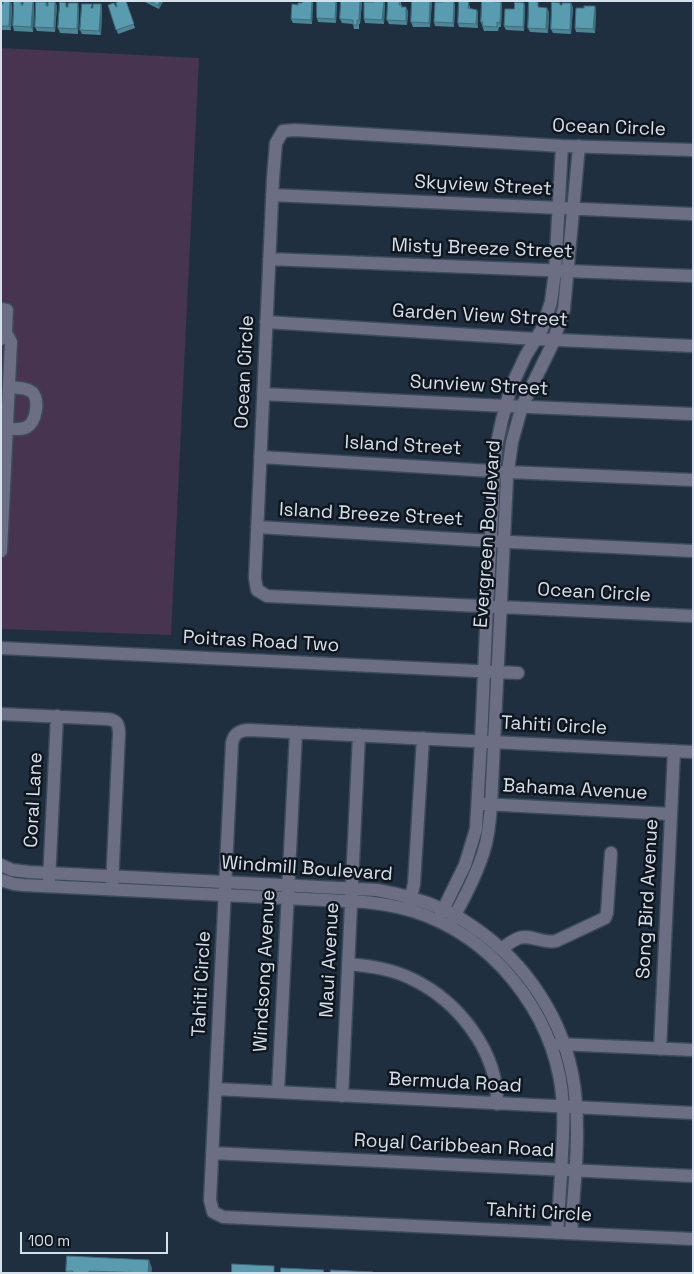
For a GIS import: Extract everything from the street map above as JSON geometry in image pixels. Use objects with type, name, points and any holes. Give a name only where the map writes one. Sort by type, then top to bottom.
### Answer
[{"type":"street","name":"Ocean Circle","points":[[693,150],[562,146],[295,130],[283,131],[276,143],[272,195],[255,578],[257,590],[267,596],[693,616]]},
{"type":"street","name":"Evergreen Boulevard","points":[[446,918],[468,890],[483,856],[489,829],[491,805],[484,672],[496,448],[511,386],[542,329],[551,302],[555,272],[562,146]]},
{"type":"street","name":"Evergreen Boulevard","points":[[446,918],[469,856],[476,829],[498,672],[508,472],[512,442],[522,406],[554,340],[564,310],[579,146]]},
{"type":"street","name":"Skyview Street","points":[[272,195],[693,214]]},
{"type":"street","name":"Misty Breeze Street","points":[[269,259],[555,272],[693,276]]},
{"type":"street","points":[[1,309],[7,310],[4,336],[11,342],[9,387],[5,413],[7,429],[1,552]]},
{"type":"street","name":"Garden View Street","points":[[266,322],[536,339],[693,346]]},
{"type":"street","points":[[7,429],[26,428],[33,422],[36,413],[36,399],[33,393],[25,389],[9,387]]},
{"type":"street","name":"Sunview Street","points":[[263,394],[693,414]]},
{"type":"street","name":"Island Street","points":[[260,457],[508,472],[693,480]]},
{"type":"street","name":"Island Breeze Street","points":[[257,527],[693,551]]},
{"type":"street","name":"Poitras Road Two","points":[[1,648],[518,673]]},
{"type":"street","points":[[1,714],[111,719],[119,726],[112,883]]},
{"type":"street","name":"Coral Lane","points":[[49,880],[57,716]]},
{"type":"street","name":"Tahiti Circle","points":[[693,752],[246,730],[241,730],[235,735],[232,743],[210,1205],[213,1212],[223,1217],[693,1239]]},
{"type":"street","name":"Windsong Avenue","points":[[278,1092],[296,732]]},
{"type":"street","name":"Maui Avenue","points":[[342,1096],[359,735]]},
{"type":"street","points":[[410,904],[414,884],[423,738]]},
{"type":"street","name":"Song Bird Avenue","points":[[660,1048],[674,751]]},
{"type":"street","name":"Bahama Avenue","points":[[478,804],[671,814]]},
{"type":"street","points":[[501,949],[520,937],[549,942],[556,941],[605,918],[607,913],[611,853]]},
{"type":"street","name":"Windmill Boulevard","points":[[1,866],[49,880]]},
{"type":"street","name":"Windmill Boulevard","points":[[1,880],[14,884],[49,880],[352,894],[376,890],[479,931],[517,964],[532,984],[553,1020],[564,1044],[572,1073],[570,1107],[561,1170],[558,1233]]},
{"type":"street","name":"Windmill Boulevard","points":[[446,918],[510,976],[534,1009],[551,1045],[570,1107],[576,1135],[571,1234]]},
{"type":"street","points":[[348,964],[379,968],[410,978],[436,994],[453,1008],[471,1030],[485,1052],[495,1078],[497,1104]]},
{"type":"street","points":[[551,1045],[693,1050]]},
{"type":"street","name":"Bermuda Road","points":[[216,1090],[693,1113]]},
{"type":"street","name":"Royal Caribbean Road","points":[[212,1153],[693,1176]]},
{"type":"shaded area","points":[[1,48],[199,58],[171,635],[1,629]]},
{"type":"building","points":[[3,1],[10,1],[9,26],[1,26],[1,4],[3,4]]},
{"type":"building","points":[[14,1],[21,1],[21,5],[23,5],[23,1],[33,1],[31,27],[13,26]]},
{"type":"building","points":[[126,1],[134,24],[116,30],[108,5],[114,3],[117,7],[116,3]]},
{"type":"building","points":[[150,1],[160,1],[158,5]]},
{"type":"building","points":[[302,1],[312,1],[311,20],[291,19],[292,4],[298,5]]},
{"type":"building","points":[[317,1],[336,1],[335,19],[317,18]]},
{"type":"building","points":[[341,1],[360,1],[357,25],[353,25],[353,20],[340,19]]},
{"type":"building","points":[[384,1],[382,20],[364,19],[364,2]]},
{"type":"building","points":[[388,1],[400,1],[399,5],[402,5],[401,7],[406,7],[406,21],[387,20]]},
{"type":"building","points":[[412,1],[430,1],[429,23],[411,22]]},
{"type":"building","points":[[454,1],[453,23],[434,22],[435,2]]},
{"type":"building","points":[[459,1],[469,1],[468,8],[477,10],[476,24],[458,23]]},
{"type":"building","points":[[482,1],[501,2],[500,23],[497,22],[497,27],[482,26]]},
{"type":"building","points":[[529,1],[538,2],[538,7],[547,8],[546,29],[528,28]]},
{"type":"building","points":[[36,2],[46,2],[46,6],[48,6],[48,2],[55,2],[54,28],[35,27]]},
{"type":"building","points":[[60,2],[66,3],[66,7],[68,7],[68,3],[78,3],[77,29],[58,28]]},
{"type":"building","points":[[515,2],[524,3],[523,27],[504,26],[505,9],[514,9]]},
{"type":"building","points":[[552,2],[560,3],[560,5],[562,3],[571,3],[570,30],[551,29]]},
{"type":"building","points":[[82,4],[92,4],[91,8],[93,8],[93,4],[101,4],[99,31],[80,30]]},
{"type":"building","points":[[584,6],[595,6],[593,29],[575,28],[576,8],[584,8]]},
{"type":"building","points":[[67,1256],[149,1260],[148,1273],[89,1271],[89,1273],[73,1273],[73,1271],[66,1271]]},
{"type":"building","points":[[232,1264],[274,1266],[274,1273],[232,1273]]},
{"type":"building","points":[[281,1268],[324,1270],[323,1273],[281,1273]]},
{"type":"building","points":[[331,1270],[373,1272],[373,1273],[330,1273]]}]
